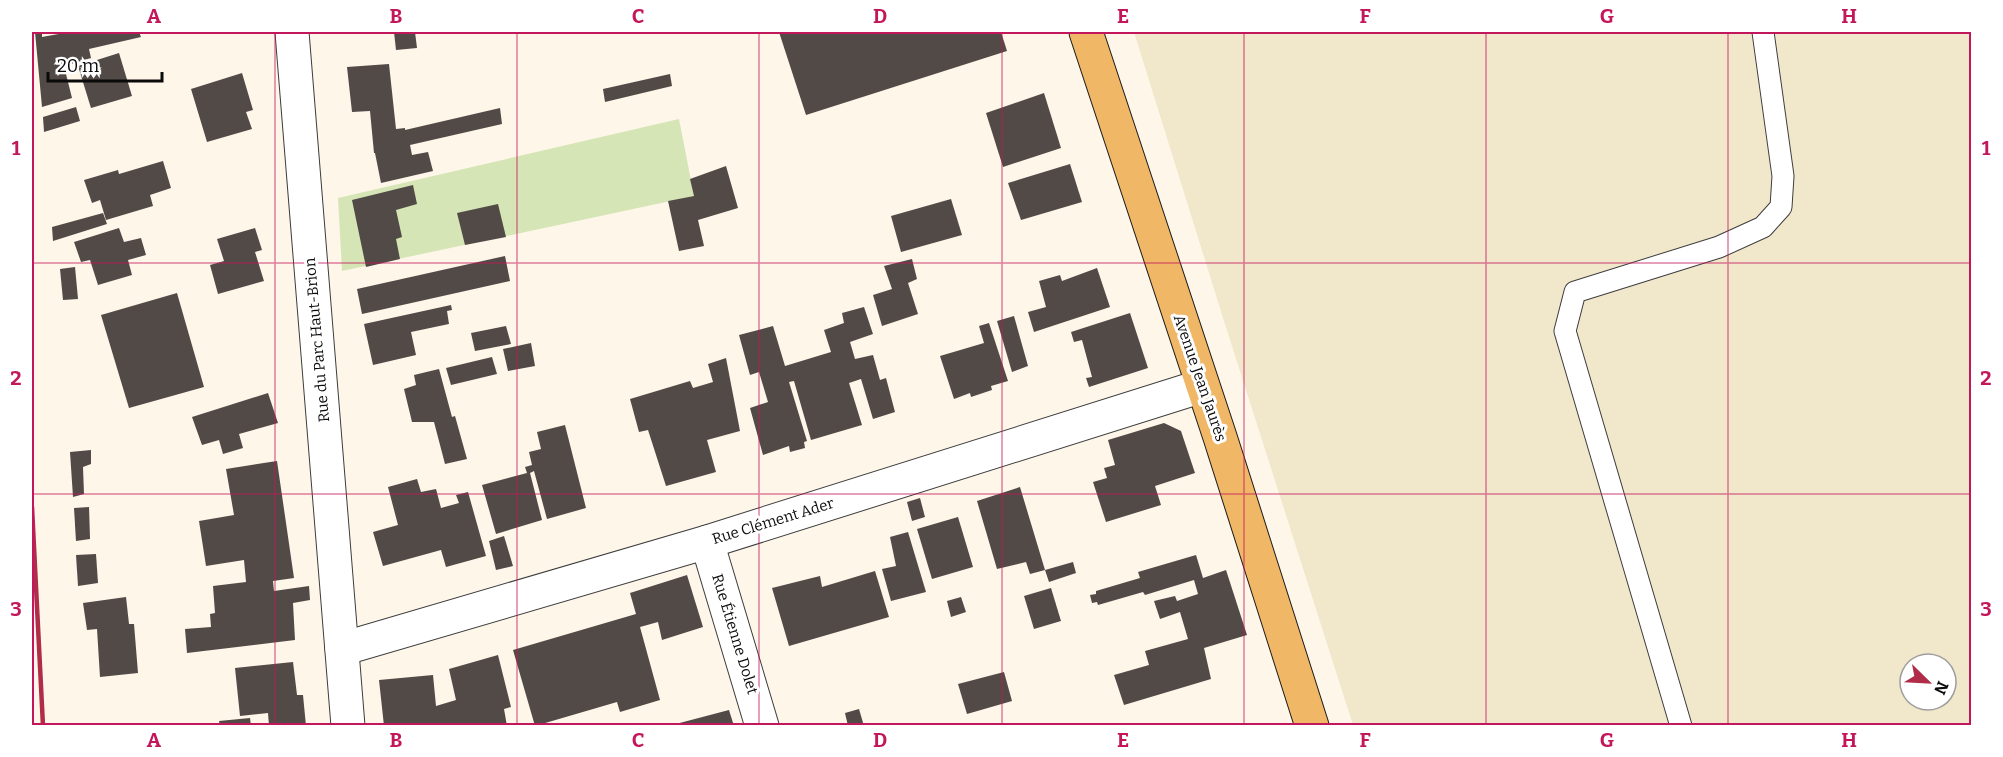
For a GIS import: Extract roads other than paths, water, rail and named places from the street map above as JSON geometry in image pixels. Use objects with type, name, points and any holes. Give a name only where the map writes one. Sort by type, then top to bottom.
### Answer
[{"type":"main road","name":"Avenue Jean Jaurès","points":[[1086,32],[1220,437],[1312,726]]},
{"type":"street","name":"Rue du Parc Haut-Brion","points":[[292,32],[348,726]]},
{"type":"street","name":"Rue Clément Ader","points":[[342,649],[707,542],[1202,386]]},
{"type":"street","name":"Rue Étienne Dolet","points":[[707,542],[762,726]]},
{"type":"lane","points":[[1681,726],[1565,331],[1575,292],[1719,247],[1763,227],[1781,207],[1783,176],[1763,32]]},
{"type":"railway","points":[[32,507],[43,726]]}]
